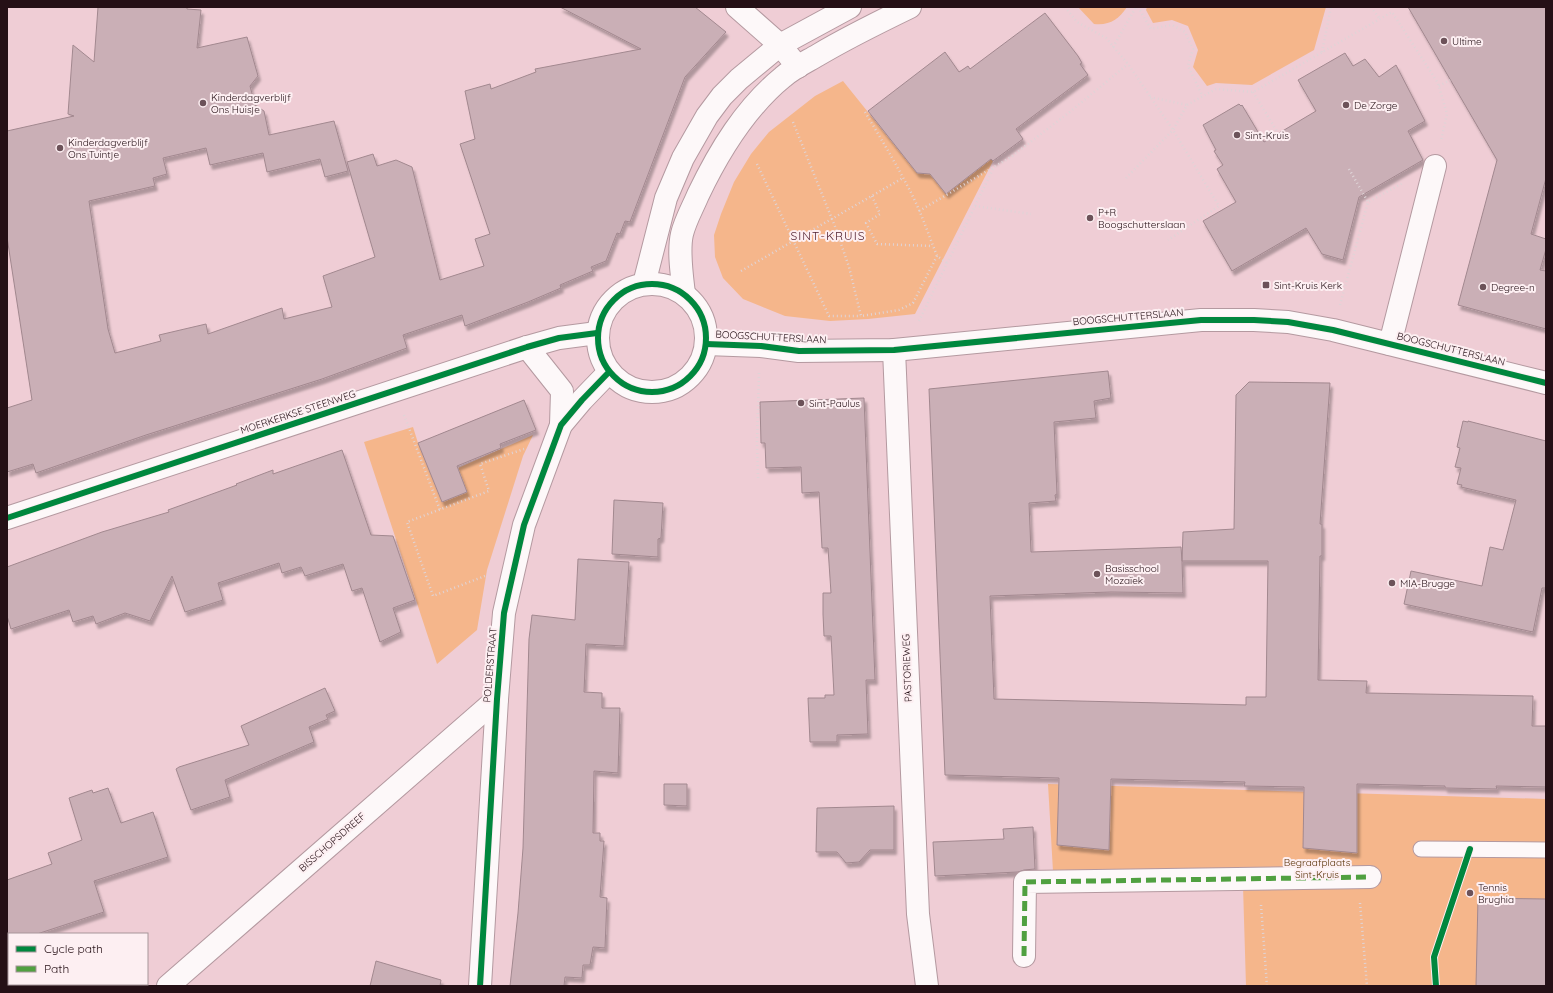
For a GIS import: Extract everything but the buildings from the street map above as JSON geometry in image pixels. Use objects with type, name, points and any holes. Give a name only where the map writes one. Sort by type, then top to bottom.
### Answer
[{"type":"street","points":[[737,7],[780,45],[798,67]]},
{"type":"street","points":[[644,284],[665,200],[683,158],[707,116],[722,96],[739,79],[780,45],[850,7]]},
{"type":"street","points":[[684,294],[681,266],[682,234],[693,205],[706,179],[720,153],[738,126],[766,93],[783,77],[841,42],[910,7]]},
{"type":"street","name":"BOOGSCHUTTERSLAAN","points":[[1390,344],[1435,166]]},
{"type":"street","points":[[644,284],[666,286],[684,294],[695,305],[702,316],[706,329],[704,355],[695,371],[678,386],[657,392],[637,391],[620,383],[608,372],[599,353],[597,333],[601,318],[611,302],[625,291],[644,284]]},
{"type":"street","name":"BOOGSCHUTTERSLAAN","points":[[706,344],[761,346],[799,351],[900,349],[1201,320],[1254,320],[1288,322],[1333,330],[1546,384]]},
{"type":"street","name":"MOERKERKSE STEENWEG","points":[[7,518],[527,347],[559,338],[597,333]]},
{"type":"street","points":[[527,347],[562,391],[561,425]]},
{"type":"street","name":"PASTORIEWEG","points":[[900,349],[918,914],[927,986]]},
{"type":"street","name":"POLDERSTRAAT","points":[[480,986],[497,699],[504,613],[524,525],[561,425],[608,372]]},
{"type":"street","name":"BISSCHOPSDREEF","points":[[168,986],[497,699]]},
{"type":"street","points":[[1024,956],[1024,882],[1370,877]]},
{"type":"lane","points":[[1421,849],[1546,850]]},
{"type":"path","points":[[1065,7],[1077,22],[1106,38],[1128,64],[1173,130],[1219,206],[1168,240]]},
{"type":"path","points":[[1113,47],[1137,7],[1151,29],[1172,25],[1185,32],[1193,49],[1188,66],[1202,95]]},
{"type":"path","points":[[1322,52],[1331,7]]},
{"type":"path","points":[[1371,7],[1380,19]]},
{"type":"path","points":[[1126,178],[1173,130],[1187,104],[1216,89],[1253,92],[1392,12],[1439,86],[1447,114],[1435,166],[1368,202],[1333,330]]},
{"type":"path","points":[[919,211],[1011,157],[1071,111],[1128,64]]},
{"type":"path","points":[[1439,86],[1450,80]]},
{"type":"path","points":[[1253,92],[1278,134]]},
{"type":"path","points":[[1150,96],[1187,104]]},
{"type":"path","points":[[865,112],[887,146],[919,211],[937,256],[947,263]]},
{"type":"path","points":[[793,122],[849,267],[861,316]]},
{"type":"path","points":[[757,164],[829,316],[861,316],[899,310],[913,303],[937,256]]},
{"type":"path","points":[[900,349],[947,263],[994,167]]},
{"type":"path","points":[[1348,169],[1368,202]]},
{"type":"path","points":[[741,271],[794,242],[903,178]]},
{"type":"path","points":[[872,196],[880,214],[866,223],[877,244],[933,246]]},
{"type":"path","points":[[975,206],[1030,214]]},
{"type":"path","points":[[758,478],[757,443],[761,346]]},
{"type":"path","points":[[395,390],[440,510]]},
{"type":"path","points":[[515,564],[433,596],[407,522],[489,491],[480,464],[527,448],[547,462]]},
{"type":"path","points":[[1260,879],[1266,986]]},
{"type":"path","points":[[1360,899],[1367,986]]},
{"type":"green space","points":[[1078,7],[1127,7],[1121,15],[1113,21],[1104,24],[1094,24]]},
{"type":"green space","points":[[1147,7],[1326,7],[1314,50],[1252,85],[1216,83],[1207,86],[1193,67],[1198,50],[1188,26],[1172,20],[1153,23],[1146,10]]},
{"type":"green space","points":[[843,81],[917,173],[930,174],[946,194],[991,159],[993,161],[915,314],[830,321],[785,316],[743,299],[723,278],[715,257],[714,235],[721,214],[734,182],[751,154],[769,132],[815,96]]},
{"type":"green space","points":[[413,427],[442,502],[467,492],[458,468],[533,435],[523,456],[487,570],[477,630],[437,664],[364,442]]},
{"type":"green space","name":"Begraafplaats Sint-Kruis","points":[[1048,784],[1546,799],[1546,986],[1246,986],[1243,886],[1054,889]]},
{"type":"marked path","points":[[1024,956],[1025,882],[1370,877]]},
{"type":"cycle path","points":[[652,284],[673,288],[690,300],[702,317],[706,338],[702,359],[690,376],[673,388],[652,392],[631,388],[614,376],[602,359],[598,338],[602,317],[614,300],[631,288],[652,284]]},
{"type":"cycle path","points":[[706,344],[761,346],[799,351],[894,350],[1201,320],[1254,320],[1288,322],[1333,330],[1546,383]]},
{"type":"cycle path","points":[[7,518],[527,347],[559,338],[597,333]]},
{"type":"cycle path","points":[[480,986],[497,699],[504,613],[524,525],[561,425],[582,400],[609,372]]},
{"type":"cycle path","points":[[1436,986],[1434,957],[1470,849]]},
{"type":"place","name":"Ultime","points":[[1444,41]]},
{"type":"place","name":"Kinderdagverblijf Ons Huisje","points":[[203,103]]},
{"type":"place","name":"De Zorge","points":[[1346,105]]},
{"type":"place","name":"Sint-Kruis","points":[[1237,135]]},
{"type":"place","name":"Kinderdagverblijf Ons Tuintje","points":[[60,148]]},
{"type":"place","name":"P+R Boogschutterslaan","points":[[1090,218]]},
{"type":"place","name":"Sint-Kruis Kerk","points":[[1266,285]]},
{"type":"place","name":"Degree-n","points":[[1483,287]]},
{"type":"place","name":"Sint-Paulus","points":[[801,403]]},
{"type":"place","name":"Basisschool Mozaïek","points":[[1097,574]]},
{"type":"place","name":"MIA-Brugge","points":[[1392,583]]},
{"type":"place","name":"Tennis Brughia","points":[[1470,893]]},
{"type":"district","name":"SINT-KRUIS","points":[[828,235]]}]
